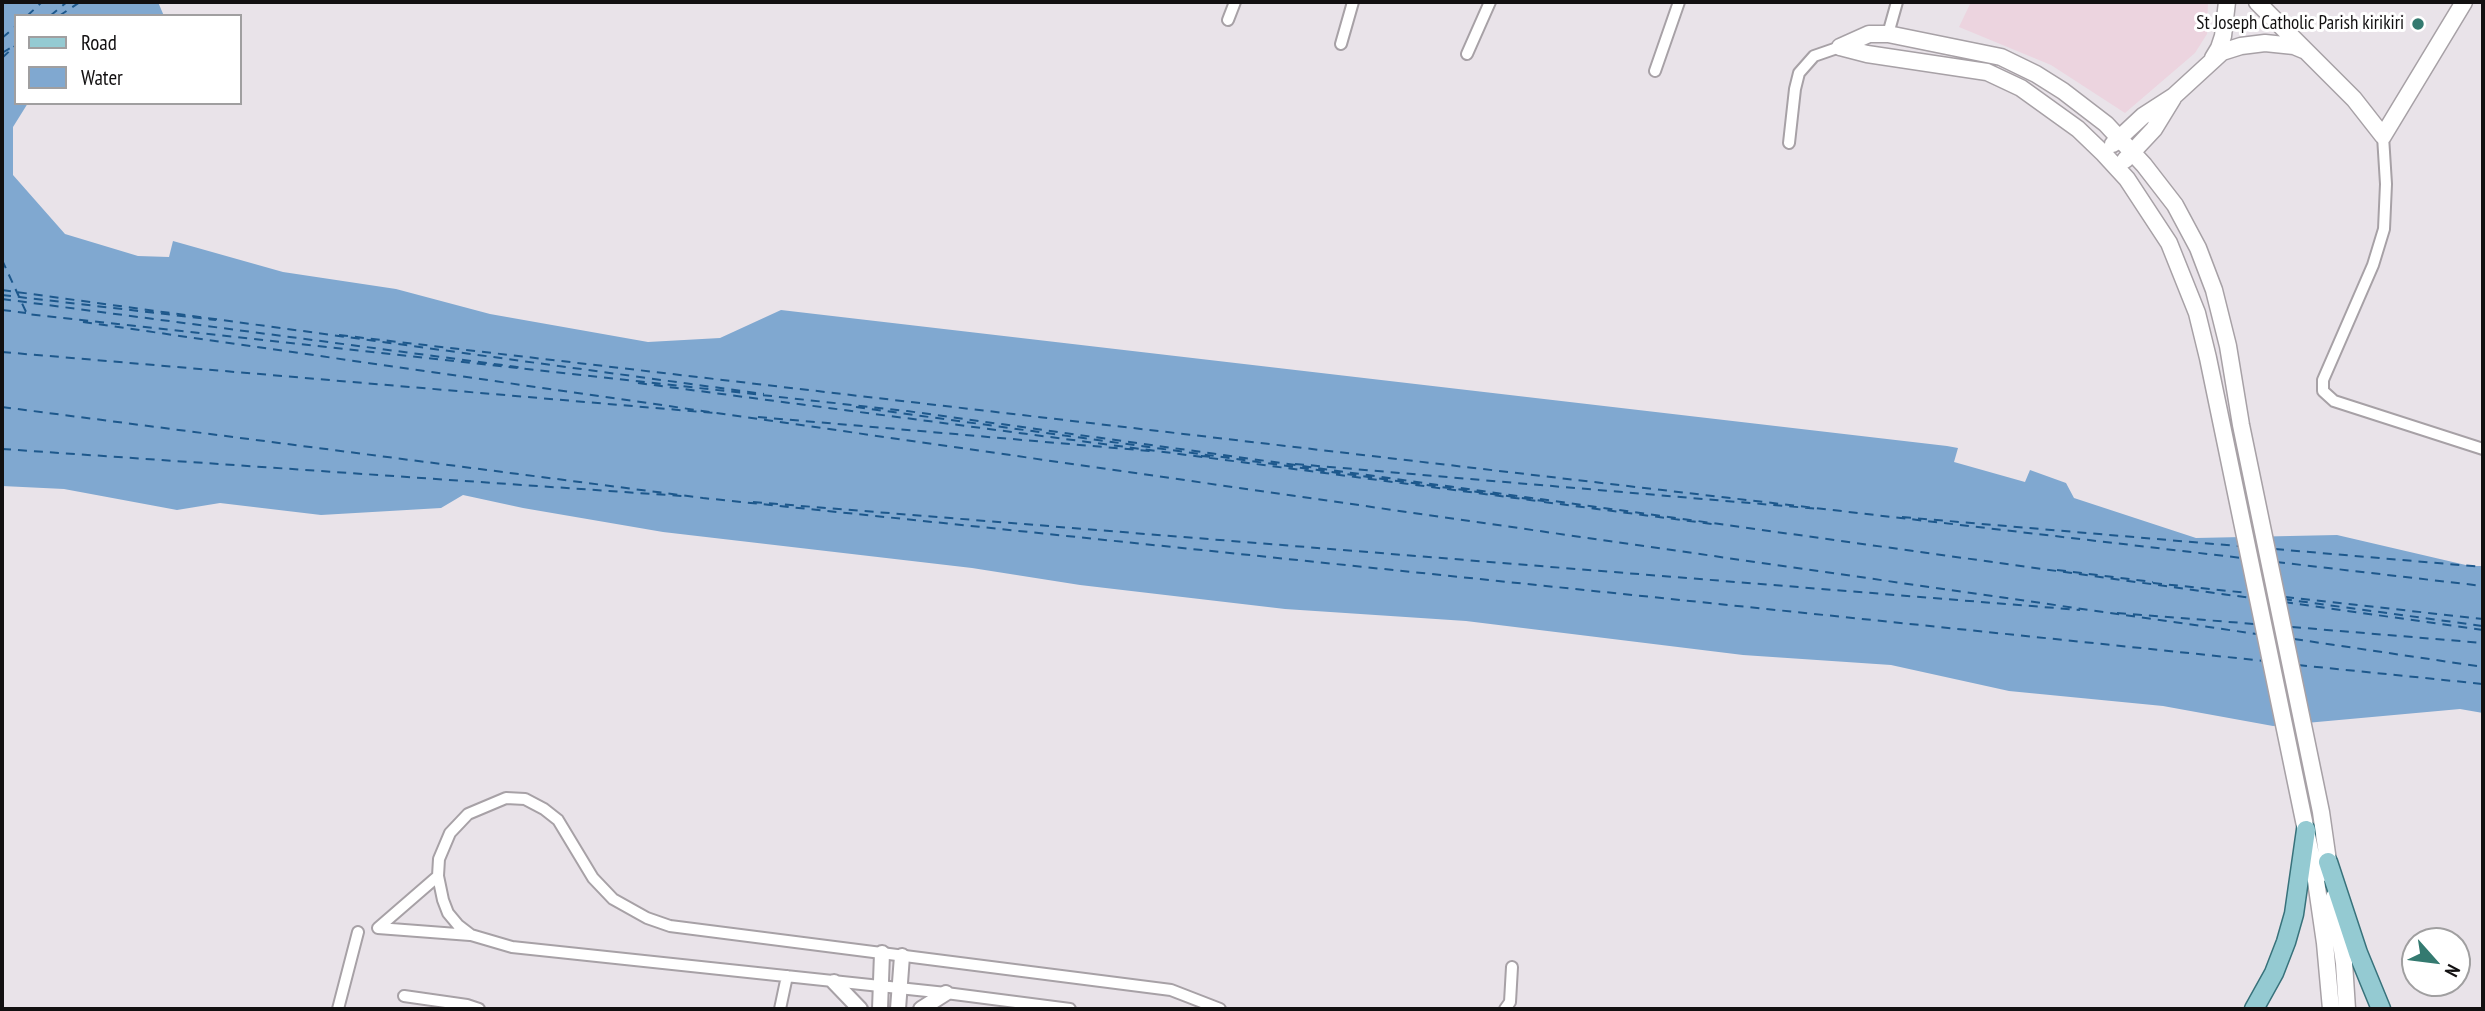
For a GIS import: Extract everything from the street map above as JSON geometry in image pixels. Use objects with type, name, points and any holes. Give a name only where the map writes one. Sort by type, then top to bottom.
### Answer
[{"type":"main road","points":[[2212,60],[2223,36],[2227,2]]},
{"type":"main road","points":[[2258,2],[2354,99],[2384,136],[2464,2]]},
{"type":"main road","points":[[1840,47],[1869,34],[1888,34],[2001,57],[2036,74],[2082,104],[2120,138],[2175,205],[2198,248],[2214,290],[2225,334],[2241,425],[2321,812],[2344,963],[2347,1009]]},
{"type":"main road","points":[[2104,154],[2143,117],[2175,96],[2222,52],[2265,43],[2294,46],[2310,53]]},
{"type":"main road","points":[[1840,47],[1867,54],[1987,72],[2021,88],[2078,128],[2117,167],[2169,243],[2197,313],[2208,358],[2304,823],[2325,943],[2331,1009]]},
{"type":"main road","points":[[2117,167],[2163,117],[2175,96]]},
{"type":"main road","points":[[2254,1009],[2274,973],[2294,914],[2304,823]]},
{"type":"main road","points":[[2329,862],[2358,953],[2381,1009]]},
{"type":"street","points":[[1227,20],[1235,2]]},
{"type":"street","points":[[1341,44],[1353,2]]},
{"type":"street","points":[[1467,54],[1490,2]]},
{"type":"street","points":[[1656,71],[1679,2]]},
{"type":"street","points":[[1888,34],[1898,2]]},
{"type":"street","points":[[1789,144],[1799,73],[1814,56],[1840,47]]},
{"type":"street","points":[[2384,136],[2385,229],[2373,265],[2323,380],[2323,391],[2334,401],[2483,449]]},
{"type":"street","points":[[471,935],[448,913],[440,889],[439,859],[450,833],[468,814],[506,798],[525,799],[558,820],[593,878],[613,899],[647,918],[670,926],[1171,990],[1220,1009]]},
{"type":"street","points":[[438,876],[378,928],[471,935],[512,947],[946,993],[1070,1009]]},
{"type":"street","points":[[338,1009],[358,932]]},
{"type":"street","points":[[880,1009],[882,953]]},
{"type":"street","points":[[898,1009],[902,956]]},
{"type":"street","points":[[1505,1009],[1510,1002],[1513,967]]},
{"type":"street","points":[[780,1009],[787,976]]},
{"type":"street","points":[[834,982],[860,1009]]},
{"type":"street","points":[[921,1009],[946,993]]},
{"type":"street","points":[[404,996],[479,1009]]},
{"type":"shaded area","points":[[1971,2],[2208,2],[2207,34],[2195,53],[2125,113],[2051,65],[1959,27]]},
{"type":"water","points":[[2,2],[158,2],[163,14],[14,14],[14,105],[27,105],[13,127],[13,175],[65,234],[138,256],[169,257],[173,241],[283,272],[396,289],[490,314],[648,342],[720,338],[781,310],[1958,448],[1954,462],[2025,482],[2030,470],[2066,483],[2074,498],[2196,538],[2337,535],[2470,566],[2483,566],[2483,713],[2460,709],[2273,726],[2163,706],[2009,691],[1891,665],[1743,655],[1466,621],[1285,609],[1080,585],[972,568],[663,532],[463,495],[441,508],[321,515],[220,503],[177,510],[64,489],[2,486]]},
{"type":"ferry route","points":[[29,14],[42,2]]},
{"type":"ferry route","points":[[52,14],[67,2]]},
{"type":"ferry route","points":[[62,14],[80,2]]},
{"type":"ferry route","points":[[2,38],[14,28]]},
{"type":"ferry route","points":[[2,53],[12,47]]},
{"type":"ferry route","points":[[2,58],[14,47]]},
{"type":"ferry route","points":[[2,260],[27,314],[907,411],[2251,598]]},
{"type":"ferry route","points":[[2,290],[764,394]]},
{"type":"ferry route","points":[[2,295],[216,320]]},
{"type":"ferry route","points":[[2,299],[525,368]]},
{"type":"ferry route","points":[[2,310],[26,313]]},
{"type":"ferry route","points":[[83,322],[2257,634]]},
{"type":"ferry route","points":[[339,335],[2242,558]]},
{"type":"ferry route","points":[[2,352],[714,413]]},
{"type":"ferry route","points":[[638,383],[1538,501]]},
{"type":"ferry route","points":[[2,407],[703,498],[2265,661]]},
{"type":"ferry route","points":[[856,407],[1544,501]]},
{"type":"ferry route","points":[[758,417],[1150,451]]},
{"type":"ferry route","points":[[2,449],[682,496]]},
{"type":"ferry route","points":[[1201,456],[1213,457]]},
{"type":"ferry route","points":[[1295,464],[1820,509]]},
{"type":"ferry route","points":[[753,502],[2080,610]]},
{"type":"ferry route","points":[[1544,502],[1712,524]]},
{"type":"ferry route","points":[[1902,517],[2238,546]]},
{"type":"ferry route","points":[[2275,549],[2483,567]]},
{"type":"ferry route","points":[[2276,562],[2483,586]]},
{"type":"ferry route","points":[[2057,570],[2153,582]]},
{"type":"ferry route","points":[[2153,583],[2248,593]]},
{"type":"ferry route","points":[[2285,597],[2483,619]]},
{"type":"ferry route","points":[[2283,599],[2483,626]]},
{"type":"ferry route","points":[[2284,602],[2483,630]]},
{"type":"ferry route","points":[[2117,613],[2255,624]]},
{"type":"ferry route","points":[[2292,627],[2483,643]]},
{"type":"ferry route","points":[[2294,639],[2483,667]]},
{"type":"ferry route","points":[[2298,665],[2483,684]]},
{"type":"place","name":"St Joseph Catholic Parish kirikiri","points":[[2418,24]]}]
